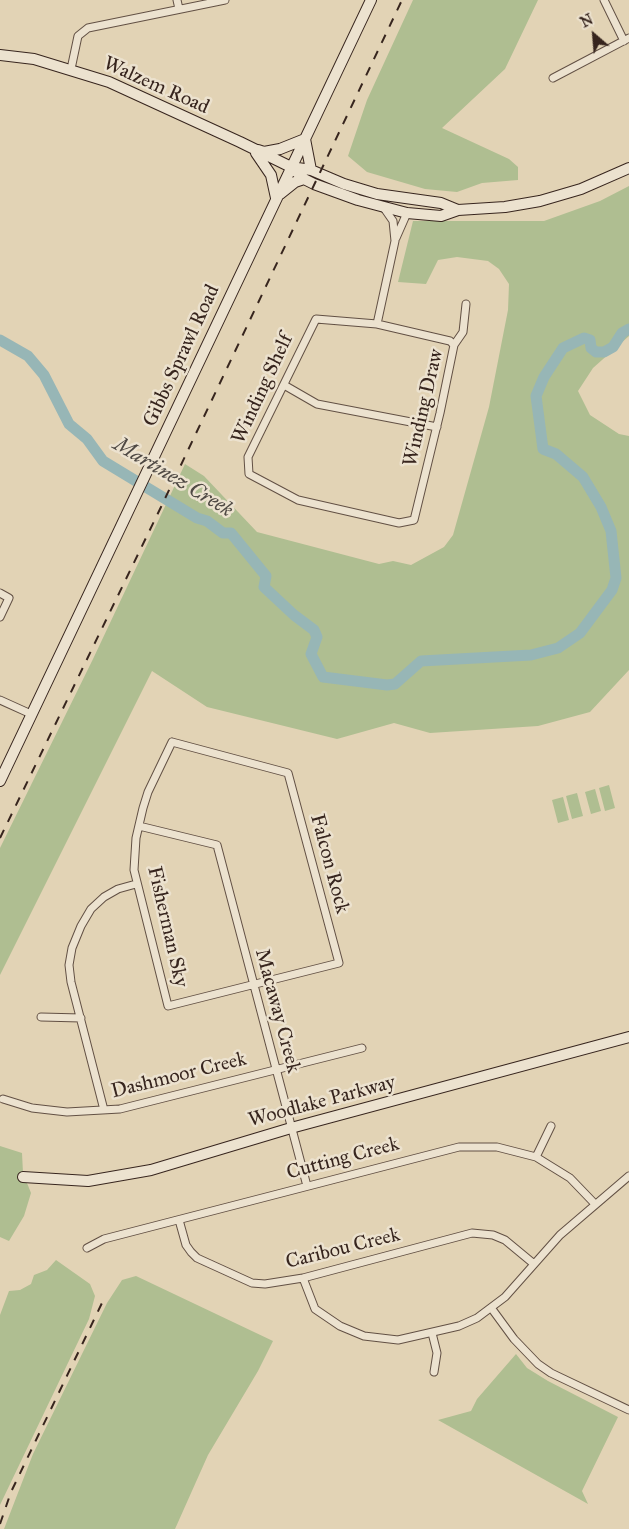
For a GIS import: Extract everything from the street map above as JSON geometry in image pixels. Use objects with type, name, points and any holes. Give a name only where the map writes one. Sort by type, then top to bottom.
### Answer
[{"type":"main road","name":"Gibbs Sprawl Road","points":[[0,781],[371,0]]},
{"type":"main road","name":"Walzem Road","points":[[0,55],[34,59],[109,82],[291,167],[310,170],[363,190],[406,199],[441,203],[458,210]]},
{"type":"main road","points":[[252,148],[264,152],[280,149],[305,138],[310,170]]},
{"type":"main road","points":[[252,148],[271,175],[276,198],[295,182],[304,180]]},
{"type":"main road","name":"Walzem Road","points":[[291,167],[304,180],[339,194],[384,208],[441,216],[458,210],[505,207],[540,201],[581,189],[629,168]]},
{"type":"main road","name":"Woodlake Parkway","points":[[23,1177],[61,1181],[116,1178],[151,1170],[291,1128],[629,1037]]},
{"type":"street","points":[[177,0],[179,9]]},
{"type":"street","points":[[71,69],[78,36],[88,28],[179,9],[190,3],[225,0]]},
{"type":"street","points":[[552,78],[626,39],[604,0]]},
{"type":"street","points":[[384,208],[393,221],[395,241]]},
{"type":"street","points":[[407,212],[395,241],[377,324],[450,341],[454,345]]},
{"type":"street","name":"Winding Draw","points":[[414,520],[437,427],[454,345],[463,332],[466,304]]},
{"type":"street","name":"Winding Shelf","points":[[377,324],[316,319],[248,457],[249,474],[298,500],[398,523],[414,520]]},
{"type":"street","points":[[284,385],[317,404],[437,427]]},
{"type":"street","points":[[0,593],[9,598],[0,617]]},
{"type":"street","points":[[0,700],[31,714]]},
{"type":"street","name":"Fisherman Sky","points":[[253,984],[168,1006],[136,884],[134,870],[138,826],[148,792],[172,742],[288,773]]},
{"type":"street","name":"Falcon Rock","points":[[253,984],[339,963],[288,773]]},
{"type":"street","name":"Macaway Creek","points":[[138,826],[217,845],[308,1186]]},
{"type":"street","points":[[104,1110],[69,965],[72,948],[81,926],[91,909],[118,889],[136,884]]},
{"type":"street","points":[[41,1017],[81,1018]]},
{"type":"street","name":"Dashmoor Creek","points":[[3,1098],[51,1110],[104,1110],[138,1106],[362,1048]]},
{"type":"street","points":[[536,1157],[552,1126]]},
{"type":"street","name":"Cutting Creek","points":[[87,1248],[104,1239],[459,1147],[497,1147],[536,1157],[570,1178],[595,1204]]},
{"type":"street","points":[[303,1278],[315,1309],[340,1326],[364,1336],[381,1340],[398,1340],[459,1326],[492,1309],[560,1235],[629,1176]]},
{"type":"street","name":"Caribou Creek","points":[[179,1220],[186,1245],[191,1252],[241,1279],[266,1284],[303,1278],[472,1233],[506,1240],[534,1264]]},
{"type":"street","points":[[492,1309],[514,1339],[538,1364],[629,1410]]},
{"type":"street","points":[[432,1333],[437,1353],[434,1372]]},
{"type":"green space","points":[[413,0],[538,0],[505,69],[442,128],[509,159],[518,167],[518,180],[482,183],[457,192],[425,189],[367,172],[348,156],[367,100]]},
{"type":"green space","points":[[629,186],[629,336],[593,368],[578,391],[590,415],[619,434],[629,436],[629,670],[590,712],[538,726],[430,733],[394,723],[337,739],[207,707],[152,671],[0,975],[0,848],[93,659],[185,464],[204,476],[257,532],[379,564],[393,561],[411,565],[444,547],[453,535],[489,407],[508,310],[509,284],[499,269],[488,261],[457,257],[438,260],[426,284],[398,282],[413,221],[544,221],[600,201]]},
{"type":"green space","points":[[609,785],[615,808],[605,811],[599,788]]},
{"type":"green space","points":[[595,789],[601,811],[591,814],[585,792]]},
{"type":"green space","points":[[577,793],[583,816],[572,819],[566,796]]},
{"type":"green space","points":[[563,797],[569,820],[558,823],[552,800]]},
{"type":"green space","points":[[0,1146],[22,1153],[23,1173],[31,1193],[24,1216],[9,1241],[0,1237]]},
{"type":"green space","points":[[56,1260],[90,1284],[95,1296],[89,1319],[0,1505],[0,1315],[9,1291],[20,1290],[31,1284],[34,1275],[47,1270]]},
{"type":"green space","points":[[136,1276],[273,1341],[258,1371],[208,1455],[175,1529],[4,1529],[33,1454],[107,1303],[122,1280]]},
{"type":"green space","points":[[516,1354],[527,1368],[548,1381],[618,1417],[582,1491],[588,1504],[438,1420],[471,1411],[477,1399]]},
{"type":"waterway","name":"Martinez Creek","points":[[0,340],[28,356],[44,375],[69,424],[87,439],[103,461],[197,518],[207,521],[223,533],[231,533],[266,576],[264,587],[294,615],[314,630],[317,637],[311,654],[323,677],[387,685],[395,684],[421,661],[531,655],[558,648],[580,633],[612,590],[616,578],[611,531],[601,507],[583,477],[556,454],[543,449],[536,396],[544,377],[563,348],[584,338],[590,340],[591,348],[596,352],[604,352],[613,347],[622,333],[629,329]]},
{"type":"railway","points":[[0,838],[161,507],[402,0]]},
{"type":"railway","points":[[0,1524],[11,1492],[102,1303]]}]
